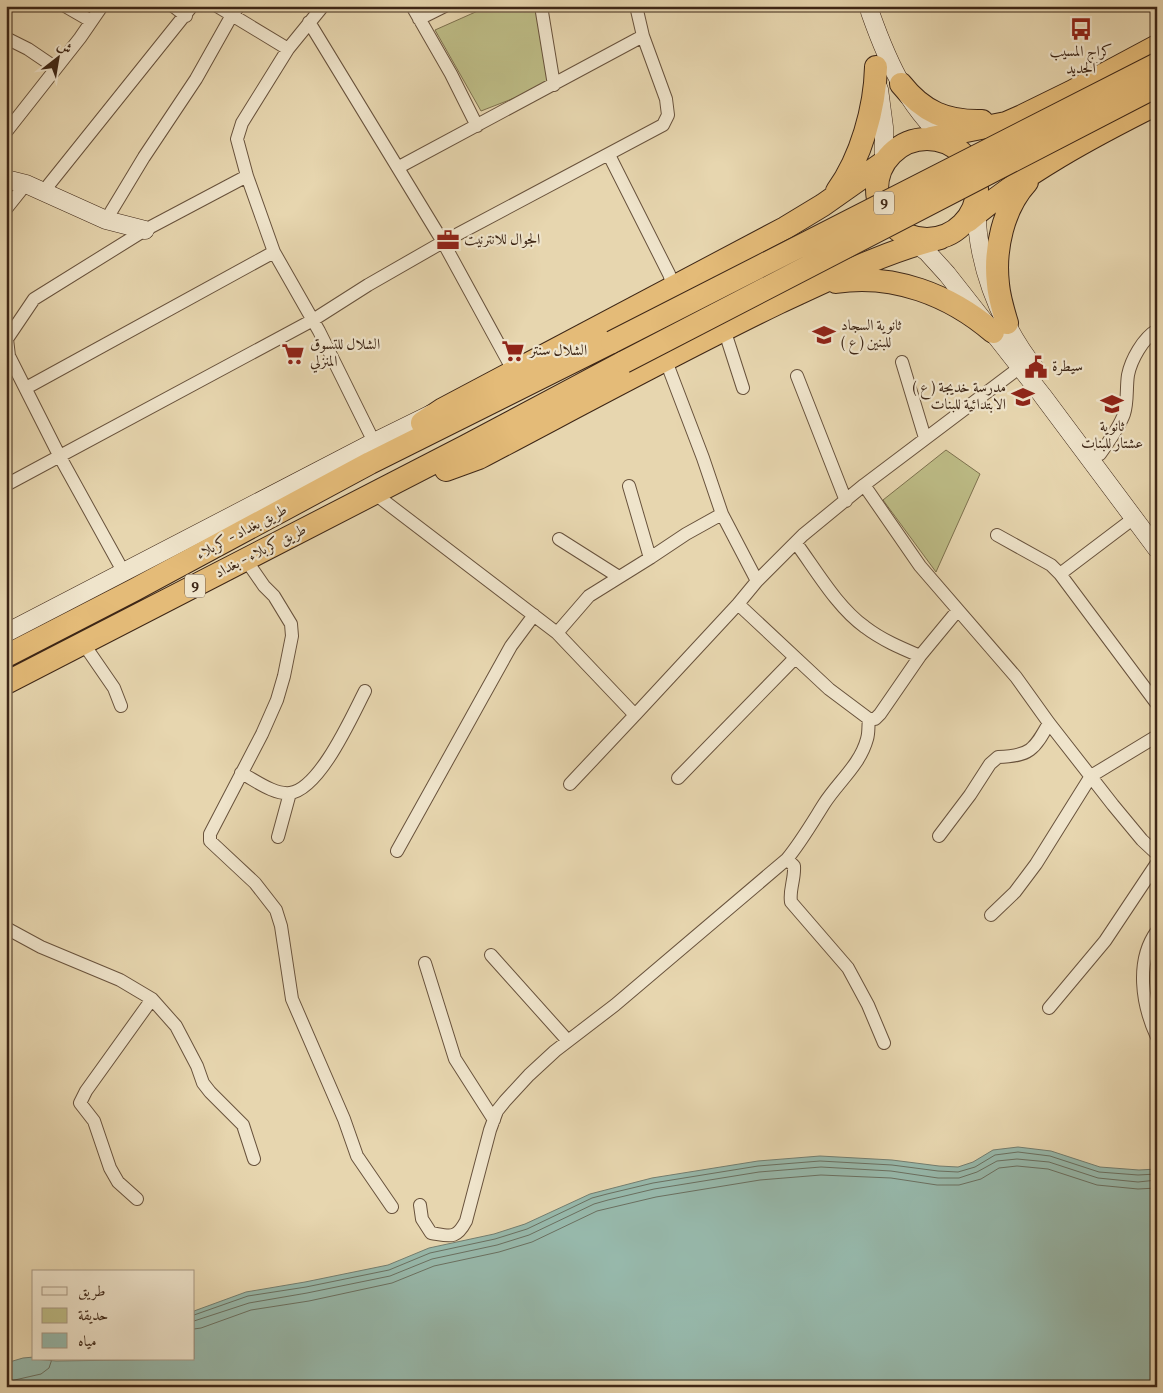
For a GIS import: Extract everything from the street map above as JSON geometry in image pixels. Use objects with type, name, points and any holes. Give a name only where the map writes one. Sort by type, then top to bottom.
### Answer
[{"type":"highway","name":"9","points":[[370,463],[418,425],[443,409],[674,288],[824,205],[884,162],[894,151],[903,145],[941,142],[1006,123],[1071,92],[1157,46]]},
{"type":"highway","name":"9","points":[[370,463],[612,342],[1157,64]]},
{"type":"highway","points":[[824,205],[850,171],[872,107],[876,68]]},
{"type":"highway","points":[[901,84],[912,98],[921,105],[947,118],[984,121],[1012,118],[1025,114]]},
{"type":"highway","name":"9","points":[[379,491],[1157,86]]},
{"type":"highway","name":"9","points":[[379,491],[479,458],[724,329],[866,264],[916,244],[951,234],[971,212],[996,198],[1047,164],[1157,104]]},
{"type":"highway","points":[[941,142],[966,158],[973,170],[977,183],[971,212]]},
{"type":"highway","name":"9","points":[[884,162],[878,178],[876,194],[883,214],[898,230],[918,239],[940,238]]},
{"type":"highway","points":[[811,288],[846,280],[865,280],[904,285],[928,292],[1000,327],[998,265],[1004,225],[1013,199],[1033,176],[1047,164]]},
{"type":"highway","name":"طريق بغداد - كربلاء","points":[[6,656],[249,529],[370,463]]},
{"type":"highway","name":"طريق كربلاء - بغداد","points":[[6,683],[379,491]]},
{"type":"highway","points":[[249,529],[246,543],[251,557]]},
{"type":"highway","points":[[207,551],[214,554],[218,559],[220,566],[219,574]]},
{"type":"main road","points":[[869,9],[884,127],[884,162]]},
{"type":"main road","points":[[869,9],[886,55],[901,84],[924,120],[941,142]]},
{"type":"main road","points":[[6,179],[26,184],[106,220],[145,230]]},
{"type":"main road","points":[[971,212],[981,254],[995,296],[1000,327]]},
{"type":"main road","points":[[898,230],[937,262],[1000,327],[1042,395],[1157,549]]},
{"type":"main road","points":[[1024,364],[1100,454],[1157,532]]},
{"type":"main road","points":[[6,633],[374,442],[443,409]]},
{"type":"street","points":[[65,6],[91,21]]},
{"type":"street","points":[[6,132],[102,6]]},
{"type":"street","points":[[43,192],[189,11],[173,6]]},
{"type":"street","points":[[217,6],[235,11],[288,49]]},
{"type":"street","points":[[322,6],[288,49],[242,123],[237,139],[246,176],[274,252],[313,320],[374,442]]},
{"type":"street","points":[[412,6],[451,74],[477,126]]},
{"type":"street","points":[[419,19],[445,6]]},
{"type":"street","points":[[541,6],[554,85]]},
{"type":"street","points":[[8,481],[60,457],[313,320],[376,280],[443,242],[663,125],[668,115],[666,99],[643,36],[636,6]]},
{"type":"street","points":[[106,220],[144,157],[196,79],[235,11]]},
{"type":"street","points":[[310,22],[443,242],[514,372]]},
{"type":"street","points":[[399,167],[643,36]]},
{"type":"street","points":[[6,38],[28,48],[56,68]]},
{"type":"street","points":[[609,155],[669,274],[674,288]]},
{"type":"street","points":[[123,571],[60,457],[9,356],[7,339],[34,299],[145,230],[246,176]]},
{"type":"street","points":[[6,209],[26,184]]},
{"type":"street","points":[[26,388],[274,252]]},
{"type":"street","points":[[724,329],[744,388]]},
{"type":"street","points":[[1100,454],[1123,418],[1129,373],[1134,360],[1150,334],[1157,330]]},
{"type":"street","points":[[666,361],[704,458],[722,514],[757,581]]},
{"type":"street","points":[[902,362],[925,438]]},
{"type":"street","points":[[570,784],[738,604],[757,581],[796,543],[864,485],[1024,364]]},
{"type":"street","points":[[796,376],[846,500]]},
{"type":"street","points":[[864,485],[920,566],[1016,677],[1091,776],[1142,840],[1157,854]]},
{"type":"street","points":[[629,486],[650,558]]},
{"type":"street","points":[[379,491],[557,633],[635,714]]},
{"type":"street","points":[[557,633],[589,596],[686,534],[722,514]]},
{"type":"street","points":[[1060,574],[1134,518]]},
{"type":"street","points":[[997,535],[1051,565],[1060,574],[1157,704]]},
{"type":"street","points":[[559,539],[619,577]]},
{"type":"street","points":[[796,543],[845,609],[864,627],[892,644],[920,656]]},
{"type":"street","points":[[251,557],[264,586],[274,596],[291,624],[292,636],[277,700],[262,734],[210,834],[210,841],[255,883],[276,910],[282,926],[292,999],[344,1119],[357,1156],[392,1207]]},
{"type":"street","points":[[738,604],[829,689],[868,719],[875,719],[880,714],[920,656],[958,610]]},
{"type":"street","points":[[397,851],[511,646],[534,615]]},
{"type":"street","points":[[83,643],[114,688],[121,706]]},
{"type":"street","points":[[678,778],[795,658]]},
{"type":"street","points":[[241,773],[275,790],[290,793],[302,789],[312,780],[331,755],[366,690]]},
{"type":"street","points":[[420,1205],[422,1219],[431,1233],[450,1236],[456,1235],[461,1230],[466,1221],[486,1145],[498,1111],[529,1075],[568,1041],[615,1005],[787,859],[798,846],[824,803],[849,772],[861,753],[868,738],[868,719]]},
{"type":"street","points":[[940,836],[990,764],[998,757],[1026,753],[1039,742],[1049,723]]},
{"type":"street","points":[[991,915],[1015,892],[1036,864],[1091,776],[1157,736]]},
{"type":"street","points":[[278,837],[290,793]]},
{"type":"street","points":[[787,859],[794,866],[795,877],[790,894],[791,902],[848,968],[868,1005],[884,1043]]},
{"type":"street","points":[[1049,1008],[1105,941],[1157,863]]},
{"type":"street","points":[[6,928],[41,947],[120,980],[152,999],[176,1026],[210,1092],[243,1125],[254,1159]]},
{"type":"street","points":[[1157,931],[1146,954],[1143,994],[1157,1037]]},
{"type":"street","points":[[491,955],[568,1041]]},
{"type":"street","points":[[425,963],[455,1058],[494,1120]]},
{"type":"street","points":[[137,1199],[118,1182],[110,1168],[94,1121],[80,1103],[86,1091],[152,999]]},
{"type":"green space","points":[[489,6],[536,6],[548,85],[481,111],[435,30]]},
{"type":"green space","points":[[946,450],[980,474],[936,572],[883,500]]},
{"type":"water","points":[[1018,1147],[1051,1151],[1100,1167],[1139,1170],[1157,1169],[1157,1387],[6,1387],[6,1363],[23,1358],[32,1357],[32,1360],[56,1361],[195,1360],[195,1311],[246,1292],[388,1265],[429,1248],[494,1234],[525,1224],[590,1194],[652,1178],[758,1161],[820,1156],[892,1160],[958,1167],[973,1162],[993,1150]]},
{"type":"place","name":"كراج المسيب الجديد","points":[[1081,29]]},
{"type":"place","name":"الجوال للانترنيت","points":[[448,240]]},
{"type":"place","name":"ثانوية السجاد ( ع ) للبنين","points":[[824,335]]},
{"type":"place","name":"الشلال سنتر","points":[[513,351]]},
{"type":"place","name":"الشلال للتسوق المنزلي","points":[[293,354]]},
{"type":"place","name":"سيطرة","points":[[1036,367]]},
{"type":"place","name":"مدرسة خديجة ( ع ) الابتدائية للبنات","points":[[1023,397]]},
{"type":"place","name":"ثانوية عشتار للبنات","points":[[1112,404]]}]
